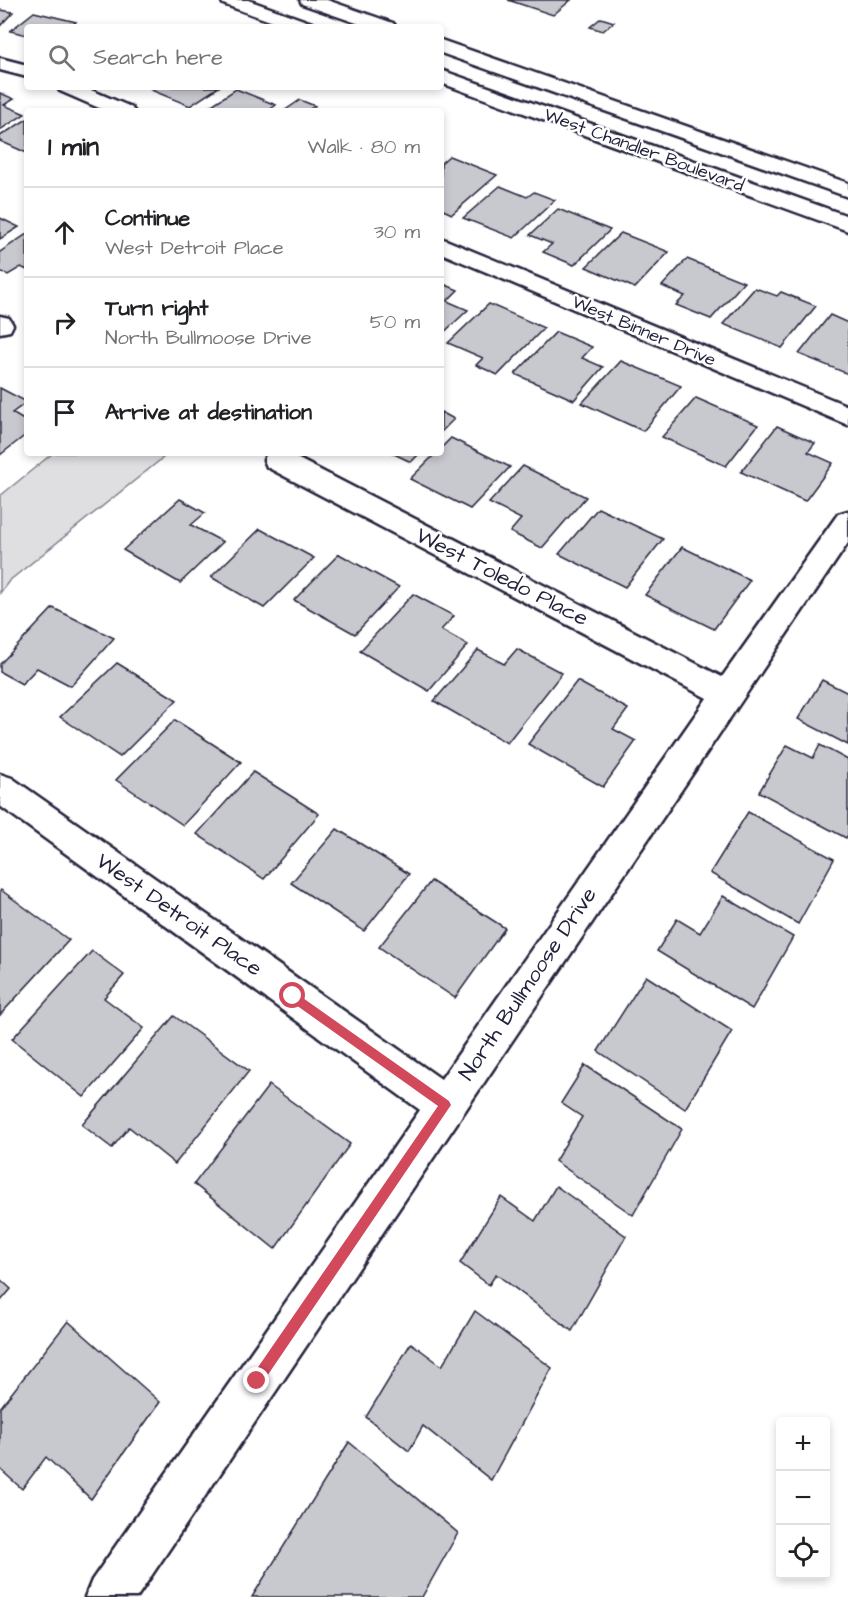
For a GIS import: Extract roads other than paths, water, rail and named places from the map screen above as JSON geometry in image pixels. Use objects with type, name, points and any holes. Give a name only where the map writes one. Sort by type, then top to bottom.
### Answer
[{"type":"street","points":[[230,0],[297,24]]},
{"type":"street","points":[[309,0],[377,24]]},
{"type":"street","name":"West Chandler Boulevard","points":[[444,47],[848,190]]},
{"type":"street","points":[[0,64],[24,70]]},
{"type":"street","name":"West Chandler Boulevard","points":[[444,77],[848,224]]},
{"type":"street","points":[[74,90],[117,108]]},
{"type":"street","name":"West Binner Drive","points":[[444,246],[848,416]]},
{"type":"street","name":"West Toledo Place","points":[[277,460],[726,694]]},
{"type":"street","name":"North Bullmoose Drive","points":[[109,1597],[726,694],[848,521]]},
{"type":"street","name":"West Detroit Place","points":[[0,788],[445,1105]]}]
